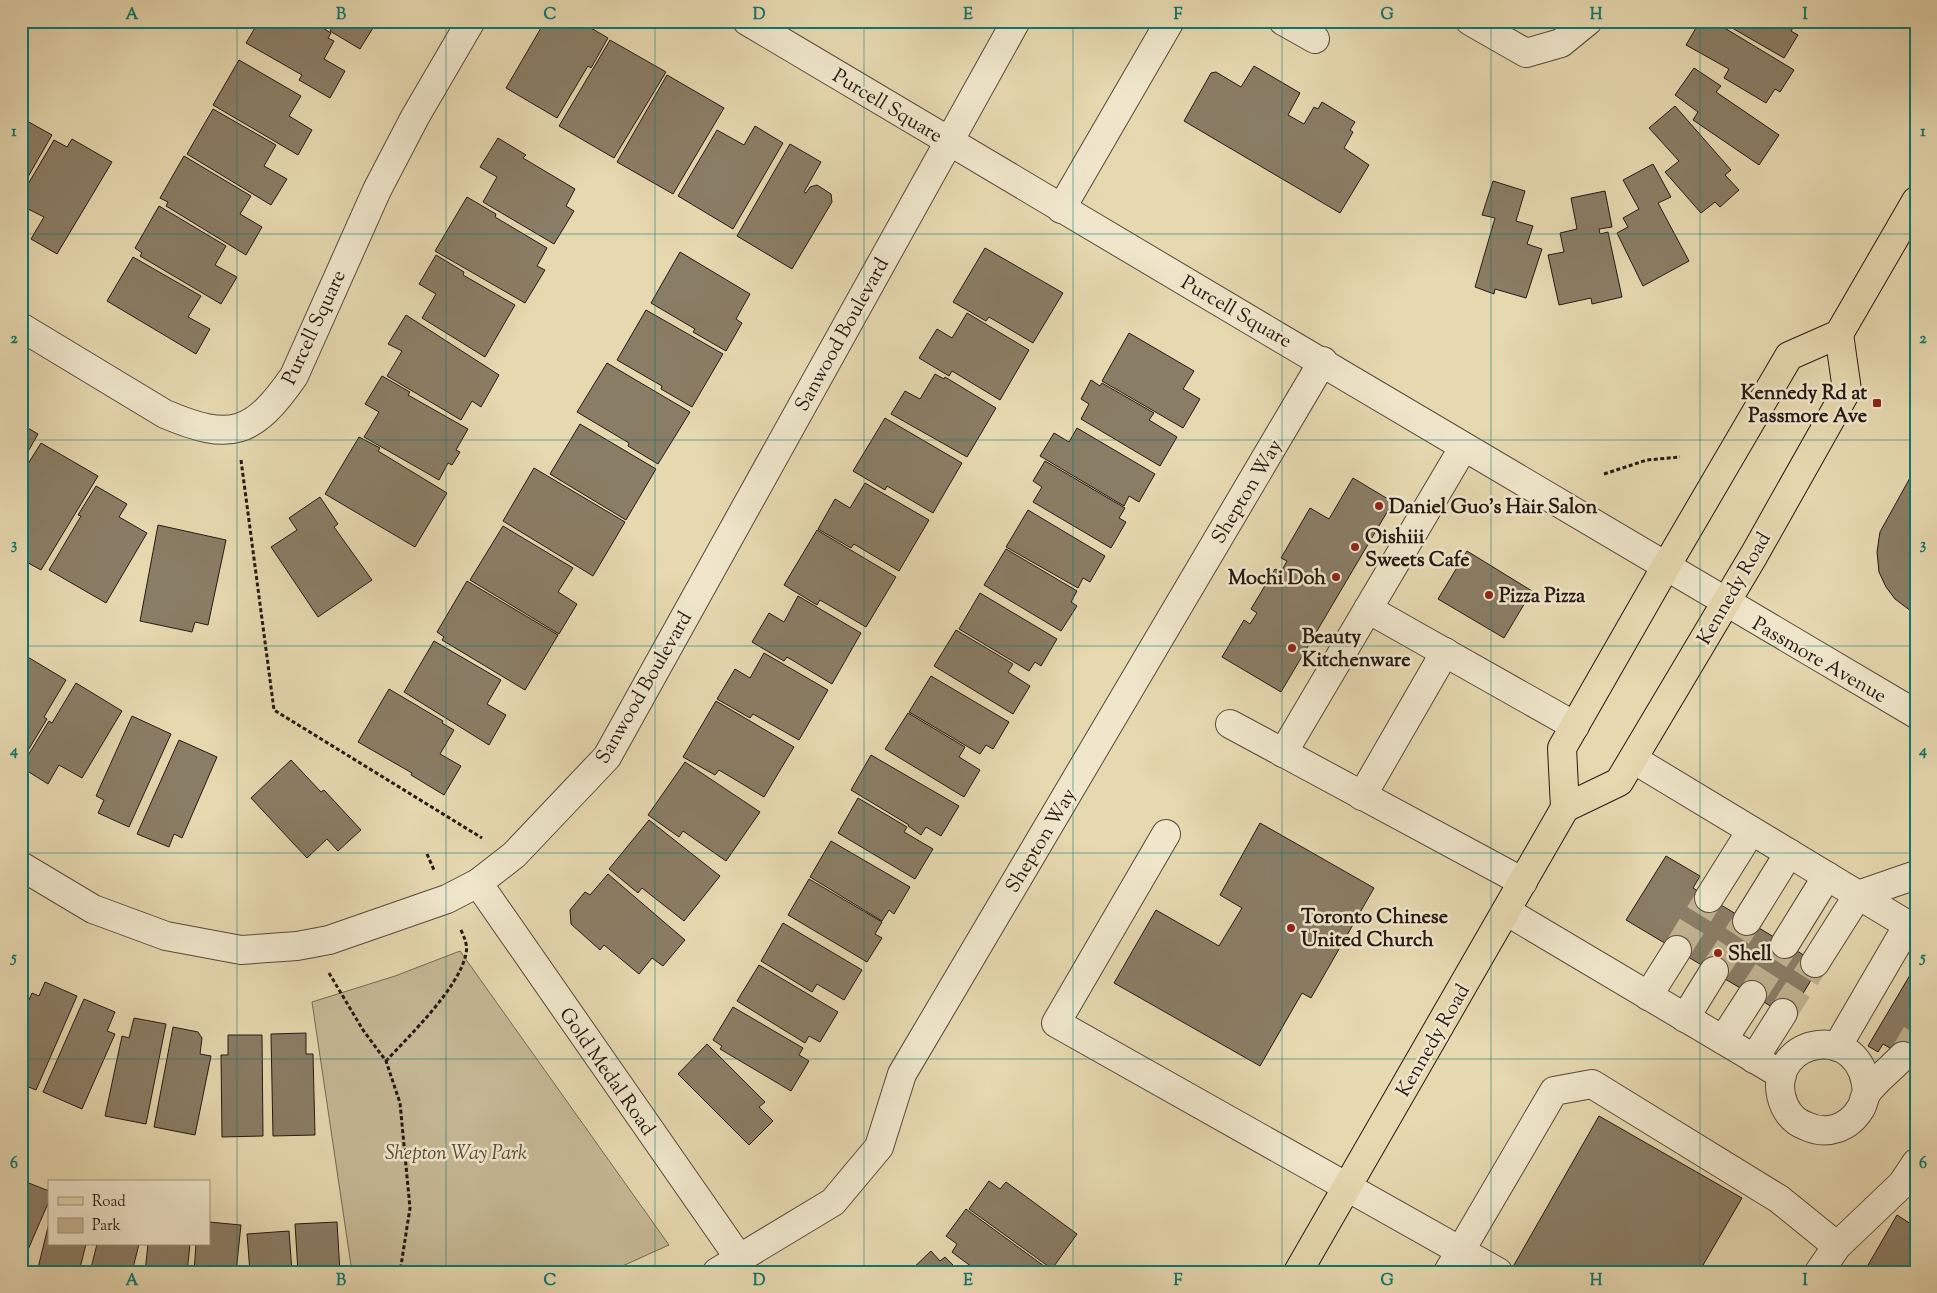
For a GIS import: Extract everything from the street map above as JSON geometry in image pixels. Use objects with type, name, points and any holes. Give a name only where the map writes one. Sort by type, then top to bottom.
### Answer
[{"type":"main road","points":[[1565,808],[1562,748],[1665,568],[1789,356],[1840,334],[1916,201]]},
{"type":"main road","name":"Kennedy Road","points":[[1298,1272],[1565,808],[1619,782],[1725,603],[1847,390],[1840,334]]},
{"type":"street","name":"Purcell Square","points":[[21,328],[165,414],[189,424],[209,429],[237,429],[256,421],[279,397],[294,376],[378,190],[415,117],[471,21]]},
{"type":"street","name":"Purcell Square","points":[[748,21],[1061,209],[1323,361],[1463,448],[1725,603]]},
{"type":"street","name":"Sanwood Boulevard","points":[[21,866],[93,909],[166,936],[241,950],[297,946],[329,940],[447,899],[478,884],[514,855],[607,757],[1016,21]]},
{"type":"street","points":[[1061,209],[1170,21]]},
{"type":"street","points":[[1283,21],[1315,39]]},
{"type":"street","points":[[1470,21],[1526,53],[1561,43],[1588,21]]},
{"type":"street","name":"Shepton Way","points":[[717,1272],[833,1202],[879,1147],[902,1074],[1323,361]]},
{"type":"street","points":[[1283,753],[1463,448]]},
{"type":"street","name":"Passmore Avenue","points":[[1725,603],[1916,714]]},
{"type":"street","points":[[1368,609],[1575,726]]},
{"type":"street","points":[[1362,796],[1445,652]]},
{"type":"street","points":[[1230,724],[1523,882]]},
{"type":"street","points":[[1633,759],[1908,925],[1837,1046]]},
{"type":"street","points":[[1709,898],[1751,830]]},
{"type":"street","points":[[1166,834],[1056,1023],[1347,1187],[1454,1261],[1498,1272]]},
{"type":"street","points":[[1746,921],[1789,853]]},
{"type":"street","points":[[1815,963],[1858,895],[1916,875]]},
{"type":"street","points":[[1785,944],[1827,876]]},
{"type":"street","name":"Gold Medal Road","points":[[478,884],[740,1258]]},
{"type":"street","points":[[1506,911],[1782,1075]]},
{"type":"street","points":[[1648,996],[1677,950]]},
{"type":"street","points":[[1685,1018],[1714,972]]},
{"type":"street","points":[[1723,1040],[1752,995]]},
{"type":"street","points":[[1754,1059],[1783,1013]]},
{"type":"street","points":[[1824,1044],[1837,1046],[1850,1053],[1860,1064],[1866,1078],[1866,1092],[1862,1106],[1854,1118],[1842,1127],[1828,1131],[1813,1130],[1800,1124],[1790,1115],[1781,1096],[1782,1075],[1788,1063],[1797,1052],[1810,1046],[1824,1044]]},
{"type":"street","points":[[1866,1092],[1903,1056]]},
{"type":"street","points":[[1454,1261],[1554,1091],[1592,1084],[1779,1199],[1837,1246]]},
{"type":"street","points":[[1819,1272],[1837,1246],[1902,1184],[1916,1163]]},
{"type":"path","points":[[237,429],[274,710],[487,841]]},
{"type":"path","points":[[1604,474],[1646,460],[1680,457]]},
{"type":"path","points":[[386,1061],[419,1027],[452,984],[466,955],[466,942]]},
{"type":"path","points":[[335,986],[363,1030],[386,1061],[400,1103],[410,1208],[400,1272]]},
{"type":"green space","name":"Shepton Way Park","points":[[460,951],[669,1245],[609,1272],[352,1272],[312,1002],[395,976]]},
{"type":"building","points":[[259,21],[311,21],[331,33],[328,38],[334,41],[324,59],[345,71],[330,98],[299,80],[302,75],[246,43]]},
{"type":"building","points":[[324,21],[373,21],[376,23],[360,49],[330,31],[333,26]]},
{"type":"building","points":[[545,21],[579,21],[608,38],[591,68],[588,66],[557,118],[506,88]]},
{"type":"building","points":[[1700,21],[1713,21],[1794,70],[1780,92],[1775,89],[1766,103],[1724,78],[1729,69],[1686,45]]},
{"type":"building","points":[[1720,21],[1797,21],[1791,31],[1798,35],[1784,58]]},
{"type":"building","points":[[610,40],[666,72],[614,158],[559,126]]},
{"type":"building","points":[[239,60],[301,96],[289,116],[312,130],[298,155],[213,105]]},
{"type":"building","points":[[1254,66],[1300,93],[1288,115],[1304,124],[1314,107],[1318,109],[1322,102],[1355,122],[1350,130],[1353,132],[1344,148],[1369,165],[1340,213],[1184,121],[1211,73],[1216,72],[1241,87]]},
{"type":"building","points":[[1694,68],[1721,86],[1716,92],[1779,135],[1759,165],[1693,120],[1698,112],[1675,95]]},
{"type":"building","points":[[667,75],[724,108],[673,194],[617,162]]},
{"type":"building","points":[[1675,106],[1731,170],[1725,175],[1739,190],[1720,207],[1715,202],[1701,213],[1665,172],[1679,161],[1649,128]]},
{"type":"building","points":[[213,109],[276,145],[264,166],[287,179],[271,205],[187,154]]},
{"type":"building","points":[[27,121],[52,135],[21,189],[21,126],[23,127]]},
{"type":"building","points":[[755,126],[783,143],[733,229],[678,196],[717,130],[744,145]]},
{"type":"building","points":[[498,138],[526,155],[523,158],[575,189],[566,206],[574,211],[554,244],[483,202],[497,177],[480,167]]},
{"type":"building","points":[[72,139],[112,162],[57,254],[31,239],[44,217],[24,207],[21,196],[54,140],[67,147]]},
{"type":"building","points":[[790,144],[821,162],[804,192],[806,193],[810,187],[817,185],[831,194],[832,202],[792,269],[737,236]]},
{"type":"building","points":[[184,156],[251,196],[240,214],[262,227],[246,255],[166,206],[168,202],[160,198]]},
{"type":"building","points":[[1653,164],[1671,197],[1658,203],[1689,261],[1643,286],[1617,233],[1628,227],[1623,218],[1639,209],[1623,180]]},
{"type":"building","points":[[1493,181],[1525,191],[1516,221],[1533,226],[1527,244],[1542,249],[1526,298],[1495,289],[1494,294],[1475,287],[1495,218],[1482,215]]},
{"type":"building","points":[[1605,191],[1612,227],[1599,229],[1600,234],[1608,232],[1622,297],[1592,304],[1591,298],[1559,305],[1548,255],[1564,252],[1560,233],[1577,229],[1571,198]]},
{"type":"building","points":[[467,197],[496,214],[495,217],[547,248],[537,266],[545,270],[525,303],[435,251]]},
{"type":"building","points":[[159,206],[226,246],[215,265],[237,277],[221,304],[140,256],[142,253],[135,248]]},
{"type":"building","points":[[985,248],[1063,293],[1033,343],[989,317],[986,321],[953,302]]},
{"type":"building","points":[[680,252],[750,294],[736,319],[742,323],[726,351],[693,332],[695,329],[651,303]]},
{"type":"building","points":[[436,255],[464,272],[463,275],[515,305],[485,357],[422,318],[436,294],[419,284]]},
{"type":"building","points":[[133,257],[201,296],[188,317],[210,329],[196,354],[107,301]]},
{"type":"building","points":[[646,310],[723,354],[692,407],[661,389],[662,386],[617,360]]},
{"type":"building","points":[[967,313],[1029,350],[1000,400],[952,371],[949,376],[919,358],[937,329],[952,338]]},
{"type":"building","points":[[406,315],[499,375],[481,407],[472,401],[461,420],[387,376],[402,351],[388,344]]},
{"type":"building","points":[[1129,333],[1194,371],[1183,389],[1200,399],[1183,428],[1102,381]]},
{"type":"building","points":[[607,363],[690,412],[658,464],[628,446],[629,443],[577,412]]},
{"type":"building","points":[[935,374],[944,379],[945,377],[996,408],[967,457],[891,414],[905,391],[920,399]]},
{"type":"building","points":[[382,376],[410,392],[408,395],[468,429],[456,450],[460,452],[452,465],[448,463],[439,480],[364,437],[379,412],[365,404]]},
{"type":"building","points":[[1091,380],[1100,386],[1102,383],[1154,413],[1149,420],[1177,437],[1160,466],[1081,419],[1089,404],[1081,399]]},
{"type":"building","points":[[885,418],[962,463],[933,513],[887,486],[885,490],[853,471]]},
{"type":"building","points":[[21,424],[38,434],[21,464]]},
{"type":"building","points":[[580,424],[656,469],[626,520],[550,474]]},
{"type":"building","points":[[1077,428],[1155,474],[1139,502],[1129,496],[1124,506],[1040,456],[1054,433],[1069,442]]},
{"type":"building","points":[[359,437],[380,448],[378,451],[447,493],[415,547],[325,494]]},
{"type":"building","points":[[41,443],[98,476],[41,570],[21,559],[21,475]]},
{"type":"building","points":[[1045,461],[1125,508],[1119,518],[1126,522],[1111,548],[1033,502],[1042,487],[1033,481]]},
{"type":"building","points":[[1916,467],[1916,606],[1911,611],[1895,599],[1886,587],[1879,572],[1877,552],[1880,532]]},
{"type":"building","points":[[534,468],[625,522],[593,576],[503,521]]},
{"type":"building","points":[[1353,478],[1393,502],[1281,692],[1222,657],[1244,620],[1250,624],[1257,613],[1251,609],[1275,569],[1281,572],[1287,561],[1281,558],[1310,508],[1329,519]]},
{"type":"building","points":[[865,483],[929,520],[899,571],[854,544],[851,548],[818,529],[835,499],[850,508]]},
{"type":"building","points":[[96,486],[127,504],[119,517],[147,533],[106,603],[49,570],[81,516],[78,515]]},
{"type":"building","points":[[320,497],[338,524],[334,527],[372,580],[318,617],[271,547],[297,530],[289,518]]},
{"type":"building","points":[[1028,510],[1105,556],[1090,582],[1083,578],[1078,588],[1006,547]]},
{"type":"building","points":[[158,525],[226,540],[208,625],[195,622],[192,632],[140,621]]},
{"type":"building","points":[[503,526],[573,568],[558,592],[577,604],[559,634],[470,580]]},
{"type":"building","points":[[817,530],[896,577],[866,627],[820,600],[817,605],[784,585]]},
{"type":"building","points":[[1006,549],[1077,591],[1071,602],[1077,606],[1061,631],[984,585]]},
{"type":"building","points":[[1467,551],[1532,591],[1504,638],[1438,599]]},
{"type":"building","points":[[467,581],[558,635],[525,690],[442,640],[444,637],[437,632]]},
{"type":"building","points":[[980,593],[1057,639],[1041,666],[1035,662],[1029,671],[959,629]]},
{"type":"building","points":[[798,596],[861,633],[832,684],[787,657],[784,661],[752,642],[769,613],[784,622]]},
{"type":"building","points":[[956,630],[1013,664],[1008,672],[1030,686],[1013,714],[934,666]]},
{"type":"building","points":[[434,641],[501,680],[487,704],[506,715],[489,745],[404,692]]},
{"type":"building","points":[[21,653],[66,680],[44,717],[47,719],[21,762]]},
{"type":"building","points":[[764,653],[828,690],[799,740],[753,714],[750,718],[717,699],[735,669],[750,678]]},
{"type":"building","points":[[931,676],[1009,722],[993,749],[986,745],[980,754],[909,712]]},
{"type":"building","points":[[76,683],[122,711],[82,778],[59,765],[48,784],[21,767],[49,721],[52,723]]},
{"type":"building","points":[[389,689],[443,721],[442,723],[454,730],[440,754],[461,766],[444,795],[411,775],[412,773],[358,742]]},
{"type":"building","points":[[716,701],[794,747],[764,797],[719,770],[715,775],[683,757]]},
{"type":"building","points":[[908,713],[965,747],[959,757],[980,770],[964,797],[885,749]]},
{"type":"building","points":[[132,716],[171,734],[129,827],[98,813],[104,800],[96,796]]},
{"type":"building","points":[[179,740],[217,757],[182,838],[174,834],[169,847],[137,834]]},
{"type":"building","points":[[871,755],[959,806],[941,836],[926,827],[921,835],[909,825],[851,790]]},
{"type":"building","points":[[291,760],[321,792],[324,790],[361,830],[338,851],[327,839],[307,858],[251,798]]},
{"type":"building","points":[[685,762],[760,812],[726,861],[683,831],[679,837],[648,815]]},
{"type":"building","points":[[858,798],[907,827],[904,832],[933,849],[915,879],[838,833]]},
{"type":"building","points":[[649,820],[720,876],[684,921],[642,888],[638,893],[609,869]]},
{"type":"building","name":"Toronto Chinese United Church","points":[[1260,823],[1374,888],[1311,998],[1302,993],[1260,1066],[1114,983],[1156,910],[1219,946],[1242,908],[1220,895]]},
{"type":"building","points":[[831,841],[910,887],[894,914],[889,910],[882,921],[810,877]]},
{"type":"building","points":[[1666,856],[1700,876],[1693,888],[1820,965],[1789,1017],[1626,920]]},
{"type":"building","points":[[608,874],[685,940],[663,966],[652,958],[639,974],[604,945],[600,950],[571,924],[570,910],[585,892],[590,895]]},
{"type":"building","points":[[809,879],[882,922],[875,934],[882,938],[867,962],[788,915]]},
{"type":"building","points":[[783,923],[862,970],[844,1000],[817,984],[812,992],[761,961]]},
{"type":"building","points":[[759,965],[838,1012],[820,1042],[809,1036],[805,1043],[737,1001]]},
{"type":"building","points":[[1916,965],[1916,1060],[1914,1062],[1883,1044],[1878,1052],[1868,1046]]},
{"type":"building","points":[[21,967],[28,971],[21,982]]},
{"type":"building","points":[[45,982],[77,996],[36,1090],[21,1084],[21,1018],[32,993],[39,996]]},
{"type":"building","points":[[84,999],[115,1012],[107,1031],[115,1034],[82,1109],[43,1092]]},
{"type":"building","points":[[733,1007],[803,1048],[799,1055],[809,1061],[791,1091],[720,1049],[722,1046],[713,1040]]},
{"type":"building","points":[[134,1018],[166,1024],[146,1124],[105,1116],[122,1036],[129,1038]]},
{"type":"building","points":[[173,1027],[198,1032],[202,1038],[200,1054],[211,1056],[195,1135],[154,1127]]},
{"type":"building","points":[[306,1033],[306,1054],[313,1054],[315,1135],[273,1136],[271,1034]]},
{"type":"building","points":[[228,1035],[262,1035],[263,1136],[222,1137],[221,1055],[228,1055]]},
{"type":"building","points":[[707,1044],[765,1102],[759,1107],[773,1121],[749,1145],[678,1074]]},
{"type":"building","points":[[1599,1116],[1742,1198],[1699,1272],[1510,1272]]},
{"type":"building","points":[[21,1180],[48,1191],[48,1203],[21,1266]]},
{"type":"building","points":[[989,1181],[1000,1189],[1006,1182],[1077,1234],[1052,1269],[969,1209]]},
{"type":"building","points":[[966,1209],[1048,1269],[1046,1272],[979,1272],[957,1256],[952,1252],[957,1244],[946,1236]]},
{"type":"building","points":[[1897,1215],[1911,1224],[1916,1216],[1916,1272],[1864,1272]]},
{"type":"building","points":[[210,1222],[241,1225],[236,1272],[194,1272],[196,1246],[210,1246]]},
{"type":"building","points":[[337,1222],[340,1272],[298,1272],[295,1224]]},
{"type":"building","points":[[48,1227],[48,1246],[86,1246],[79,1272],[37,1272]]},
{"type":"building","points":[[289,1231],[292,1272],[250,1272],[247,1234]]},
{"type":"building","points":[[96,1246],[138,1246],[132,1272],[90,1272]]},
{"type":"building","points":[[148,1246],[190,1246],[187,1272],[145,1272]]},
{"type":"building","points":[[931,1251],[940,1261],[945,1257],[960,1272],[909,1272]]},
{"type":"tunnel","points":[[1677,950],[1709,898]]},
{"type":"tunnel","points":[[1714,971],[1747,921]]},
{"type":"tunnel","points":[[1752,995],[1785,944]]},
{"type":"tunnel","points":[[1783,1013],[1815,963]]},
{"type":"tunnel","points":[[1903,1056],[1916,1034]]},
{"type":"place","name":"Kennedy Rd at Passmore Ave","points":[[1877,403]]},
{"type":"place","name":"Daniel Guo's Hair Salon","points":[[1379,506]]},
{"type":"place","name":"Oishiii Sweets Cafe","points":[[1355,547]]},
{"type":"place","name":"Mochi Doh","points":[[1336,577]]},
{"type":"place","name":"Pizza Pizza","points":[[1489,595]]},
{"type":"place","name":"Beauty Kitchenware","points":[[1292,648]]},
{"type":"place","name":"Toronto Chinese United Church","points":[[1291,928]]},
{"type":"place","name":"Shell","points":[[1718,953]]}]
